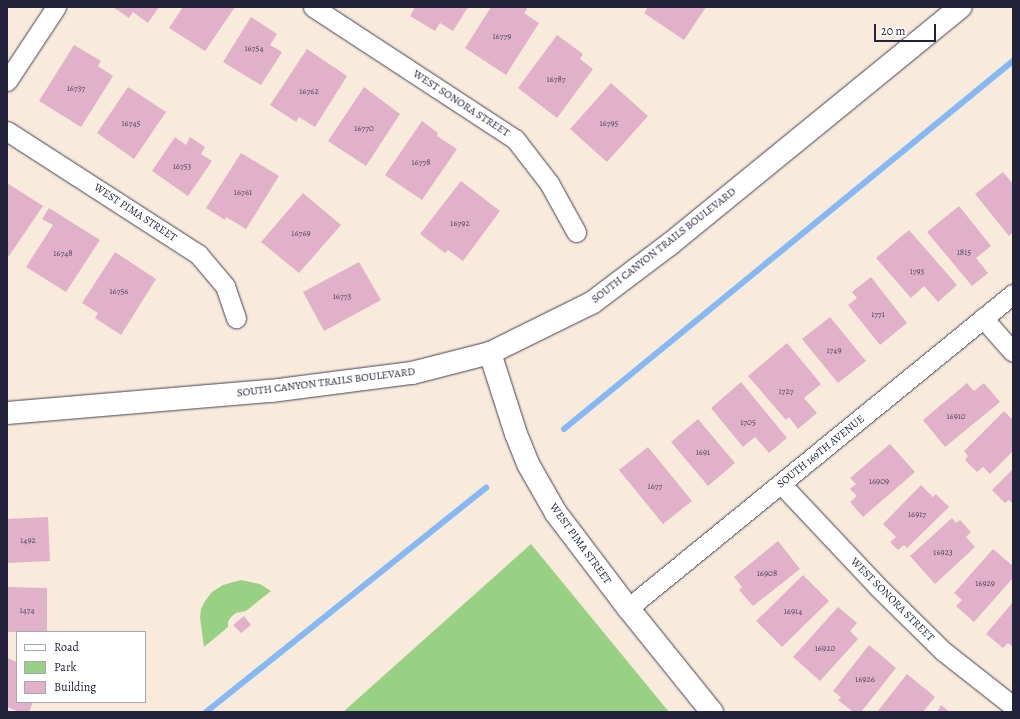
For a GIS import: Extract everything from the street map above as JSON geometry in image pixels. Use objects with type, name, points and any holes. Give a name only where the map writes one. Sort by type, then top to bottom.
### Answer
[{"type":"street","points":[[7,81],[56,7]]},
{"type":"street","name":"WEST SONORA STREET","points":[[313,7],[515,139],[549,183],[576,232]]},
{"type":"street","name":"SOUTH CANYON TRAILS BOULEVARD","points":[[7,413],[271,391],[412,373],[490,353],[593,302],[670,244],[961,7]]},
{"type":"street","name":"WEST PIMA STREET","points":[[7,131],[198,254],[225,286],[236,318]]},
{"type":"street","name":"SOUTH 169TH AVENUE","points":[[628,608],[1013,294]]},
{"type":"street","points":[[983,318],[1013,352]]},
{"type":"street","name":"WEST PIMA STREET","points":[[490,353],[516,434],[538,481],[556,513],[628,608],[712,712]]},
{"type":"street","name":"WEST SONORA STREET","points":[[781,484],[877,586],[943,651],[1013,706]]},
{"type":"green space","points":[[531,544],[669,712],[343,712]]},
{"type":"green space","points":[[241,580],[260,584],[271,591],[246,611],[236,613],[231,617],[228,622],[228,627],[204,647],[200,618],[201,609],[205,601],[212,592],[223,585]]},
{"type":"building","points":[[113,7],[159,7],[148,23],[133,12],[129,18]]},
{"type":"building","points":[[183,7],[235,7],[205,51],[169,28]]},
{"type":"building","points":[[415,7],[468,7],[453,31],[440,23],[435,31],[410,16]]},
{"type":"building","points":[[491,7],[525,7],[527,9],[524,13],[539,23],[506,75],[465,48]]},
{"type":"building","points":[[648,7],[706,7],[684,40],[644,13]]},
{"type":"building","points":[[251,17],[277,34],[270,45],[282,52],[261,85],[223,62]]},
{"type":"building","points":[[557,35],[583,54],[580,59],[593,69],[557,118],[518,88]]},
{"type":"building","points":[[74,45],[101,61],[98,66],[113,76],[81,127],[39,101]]},
{"type":"building","points":[[307,49],[347,76],[315,127],[299,117],[296,122],[270,105]]},
{"type":"building","points":[[611,83],[648,116],[607,162],[570,129]]},
{"type":"building","points":[[128,87],[166,112],[134,159],[97,133]]},
{"type":"building","points":[[364,87],[400,114],[366,166],[328,141]]},
{"type":"building","points":[[422,121],[438,133],[437,136],[457,149],[422,200],[385,175]]},
{"type":"building","points":[[175,137],[186,145],[190,137],[205,147],[201,154],[212,161],[188,196],[152,171]]},
{"type":"building","points":[[241,153],[279,176],[246,229],[226,217],[225,220],[206,208]]},
{"type":"building","points":[[1003,172],[1013,184],[1013,232],[1009,236],[975,194]]},
{"type":"building","points":[[461,181],[500,211],[463,261],[448,250],[445,253],[420,234]]},
{"type":"building","points":[[7,183],[43,206],[9,256],[7,255]]},
{"type":"building","points":[[303,193],[341,225],[299,273],[261,242]]},
{"type":"building","points":[[959,206],[991,246],[976,258],[988,273],[972,286],[927,232]]},
{"type":"building","points":[[49,208],[100,240],[66,292],[26,267],[53,225],[42,219]]},
{"type":"building","points":[[909,230],[957,285],[938,302],[924,286],[911,298],[876,258]]},
{"type":"building","points":[[115,252],[156,279],[121,335],[95,318],[98,313],[82,303]]},
{"type":"building","points":[[359,262],[381,300],[324,331],[303,292]]},
{"type":"building","points":[[871,277],[907,323],[880,345],[848,305],[857,298],[852,292]]},
{"type":"building","points":[[830,317],[866,361],[838,383],[802,339]]},
{"type":"building","points":[[787,343],[821,384],[804,398],[817,413],[798,429],[789,417],[786,420],[748,376]]},
{"type":"building","points":[[741,382],[787,438],[769,453],[755,437],[743,447],[711,408]]},
{"type":"building","points":[[967,383],[974,391],[984,383],[1000,402],[945,447],[923,420]]},
{"type":"building","points":[[1004,411],[1013,420],[1013,451],[990,474],[983,467],[977,472],[965,460],[968,456],[964,451]]},
{"type":"building","points":[[698,419],[735,463],[708,486],[671,442]]},
{"type":"building","points":[[890,444],[915,472],[863,517],[850,502],[857,496],[850,489],[856,484],[850,478]]},
{"type":"building","points":[[648,447],[692,501],[663,524],[619,470]]},
{"type":"building","points":[[1013,469],[1013,504],[1009,500],[1005,503],[992,490]]},
{"type":"building","points":[[921,485],[933,497],[936,494],[949,507],[907,548],[904,545],[898,550],[890,542],[896,537],[883,524]]},
{"type":"building","points":[[48,517],[50,561],[7,563],[7,519]]},
{"type":"building","points":[[952,518],[956,523],[960,520],[971,532],[966,537],[975,547],[935,584],[910,556]]},
{"type":"building","points":[[778,541],[800,569],[753,606],[739,590],[742,587],[734,577]]},
{"type":"building","points":[[993,549],[1013,566],[1013,578],[974,622],[956,606],[962,600],[954,593]]},
{"type":"building","points":[[803,575],[829,601],[782,647],[756,621]]},
{"type":"building","points":[[7,587],[47,588],[47,631],[7,632]]},
{"type":"building","points":[[1013,602],[1013,647],[1008,643],[1003,648],[986,634]]},
{"type":"building","points":[[838,607],[857,623],[850,631],[858,639],[820,681],[793,657]]},
{"type":"building","points":[[244,616],[251,625],[241,633],[233,625]]},
{"type":"building","points":[[869,645],[896,668],[861,712],[853,712],[838,700],[841,697],[833,691]]},
{"type":"building","points":[[7,658],[16,662],[16,703],[33,703],[29,712],[20,712],[7,707]]},
{"type":"building","points":[[907,674],[935,697],[923,712],[877,712]]},
{"type":"building","points":[[941,705],[950,712],[937,712]]},
{"type":"waterway","points":[[564,429],[1013,61]]},
{"type":"waterway","points":[[206,712],[486,488]]}]
